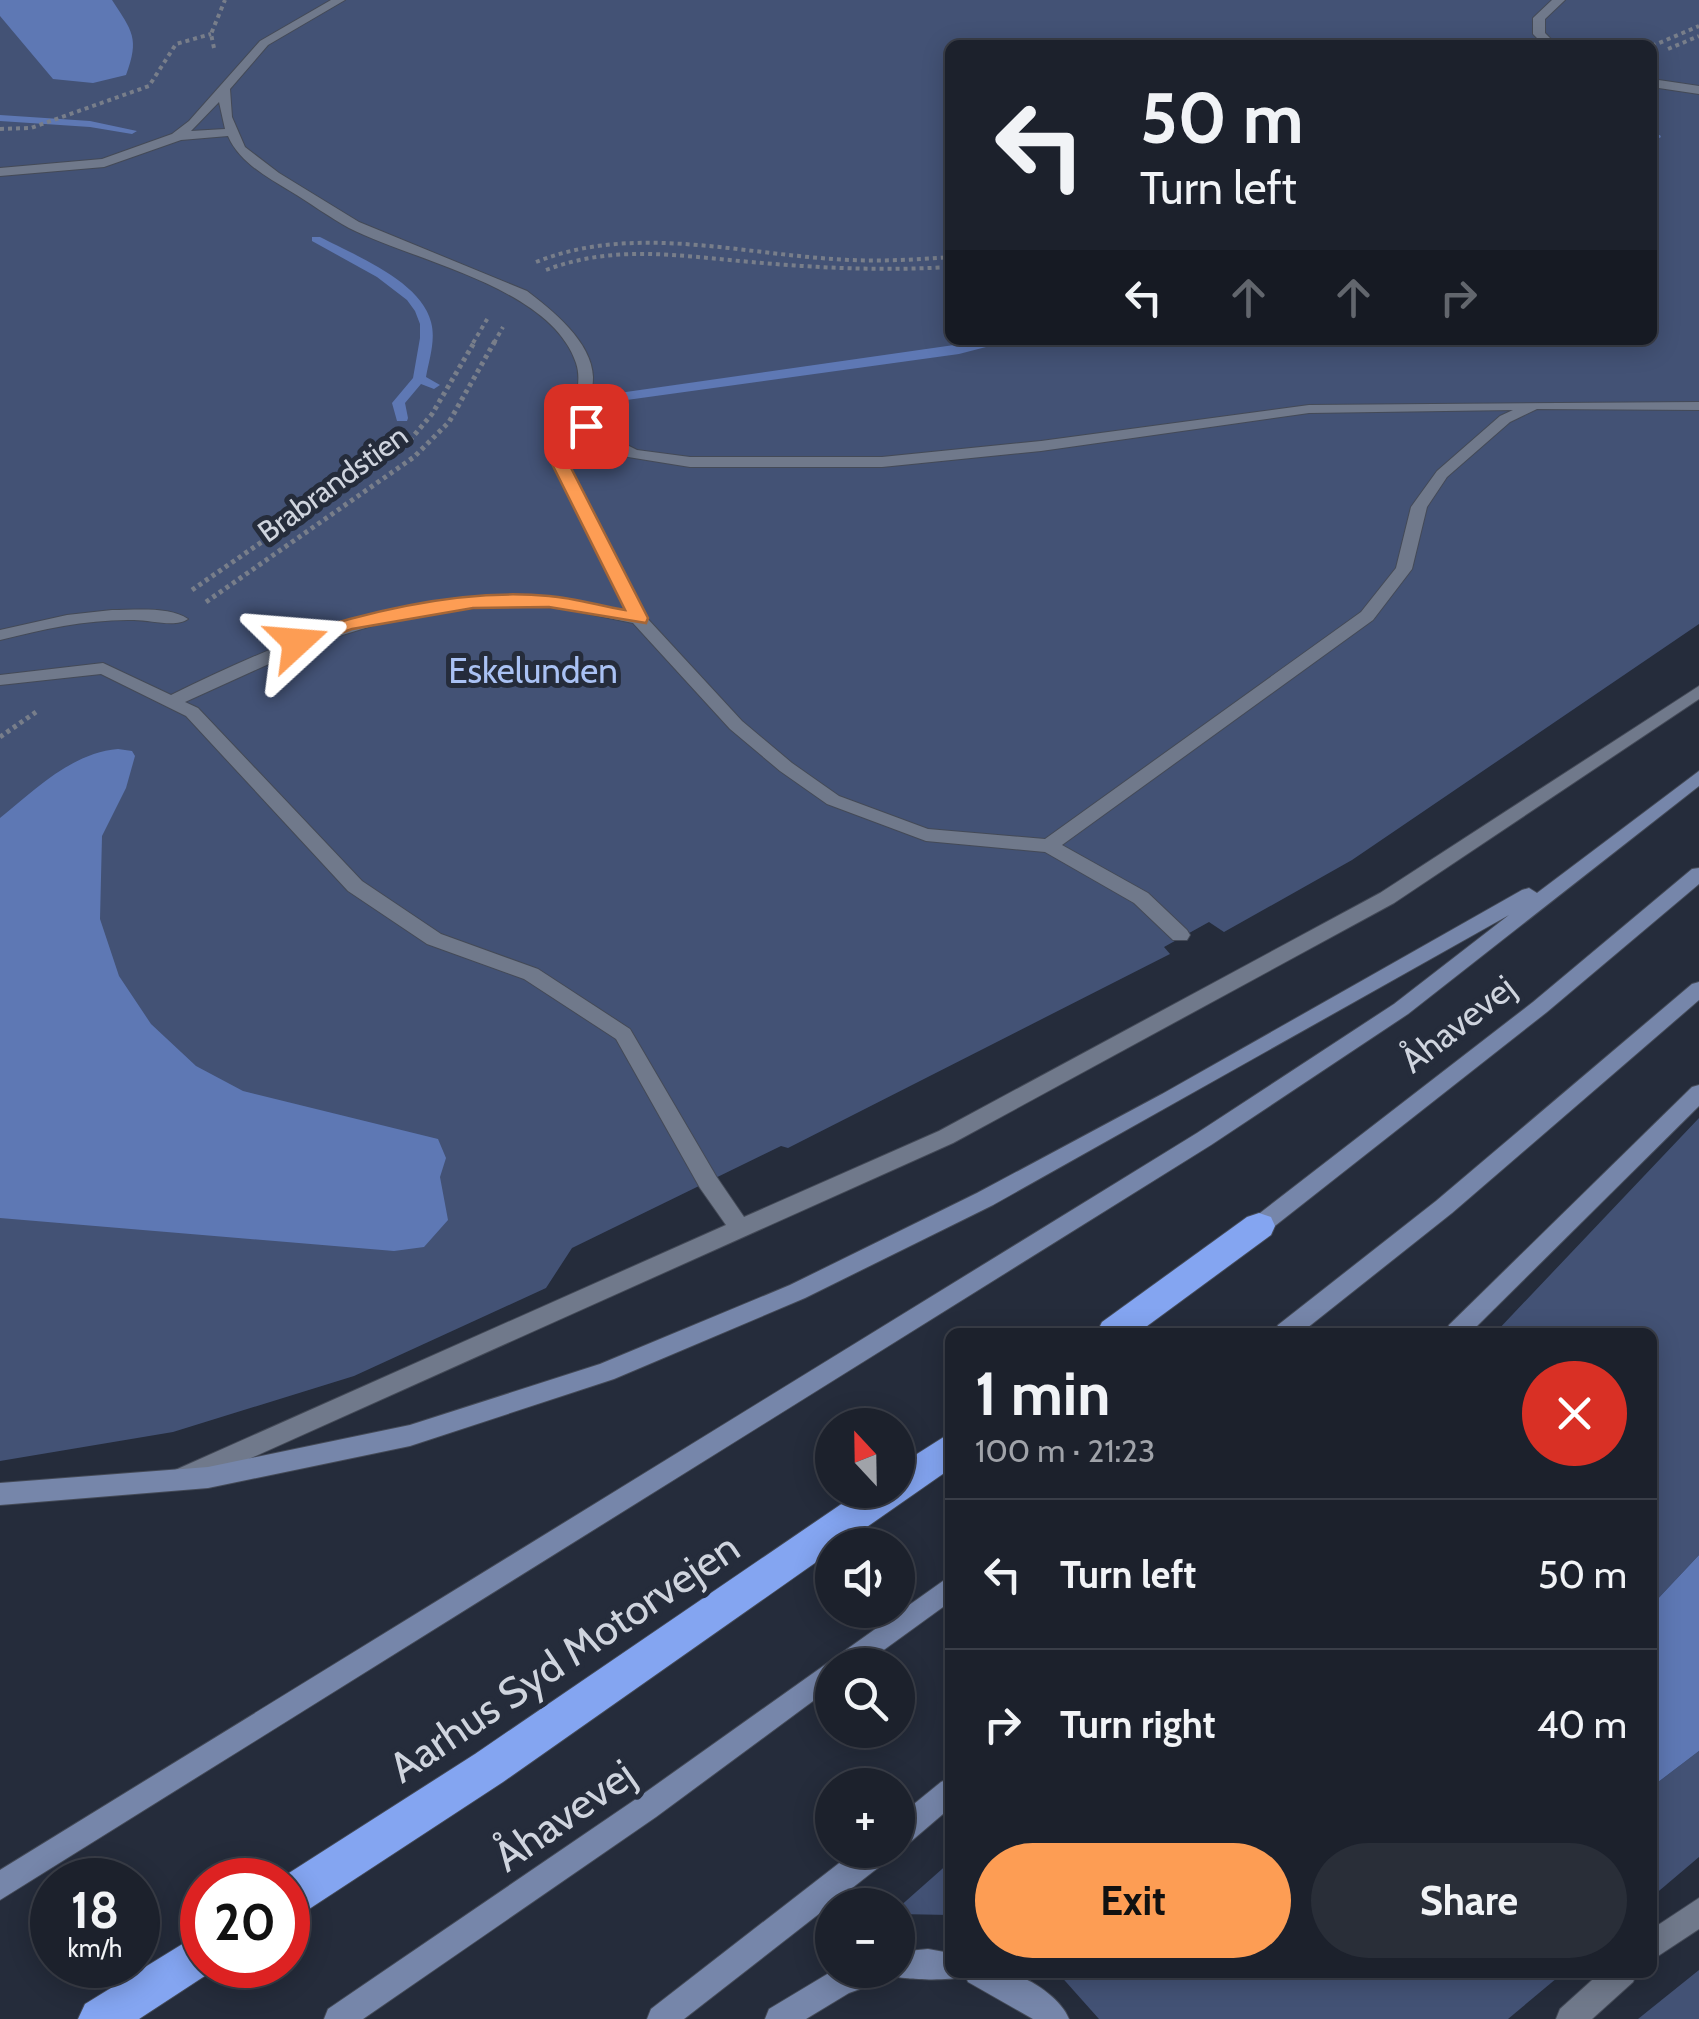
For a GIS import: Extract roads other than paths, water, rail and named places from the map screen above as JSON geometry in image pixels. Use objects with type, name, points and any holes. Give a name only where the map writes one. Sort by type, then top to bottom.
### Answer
[{"type":"highway","points":[[1119,1328],[1258,1226]]},
{"type":"highway","points":[[915,1474],[945,1453]]},
{"type":"highway","name":"Aarhus Syd Motorvejen","points":[[310,1884],[488,1768],[865,1508]]},
{"type":"highway","points":[[100,2019],[180,1967]]},
{"type":"main road","points":[[0,1886],[1204,1139],[1401,1009],[1699,778]]},
{"type":"main road","points":[[0,1494],[175,1481],[312,1460],[474,1417],[657,1352],[977,1203],[1583,865]]},
{"type":"main road","name":"Åhavevej","points":[[1258,1226],[1525,1019],[1699,874]]},
{"type":"main road","points":[[1291,1328],[1444,1207],[1699,988]]},
{"type":"main road","points":[[1461,1328],[1699,1093]]},
{"type":"main road","points":[[866,1648],[945,1591]]},
{"type":"main road","name":"Åhavevej","points":[[338,2019],[646,1808],[815,1684]]},
{"type":"main road","points":[[915,1820],[945,1795]]},
{"type":"main road","points":[[661,2019],[855,1868]]},
{"type":"main road","points":[[915,1965],[945,1966]]},
{"type":"main road","points":[[989,1978],[1037,2003],[1055,2019]]},
{"type":"main road","points":[[778,2019],[832,1988]]},
{"type":"street","points":[[0,172],[104,163],[176,136],[193,124],[264,43],[340,0]]},
{"type":"street","points":[[1546,40],[1540,34],[1539,18],[1558,0]]},
{"type":"street","points":[[1657,84],[1699,90]]},
{"type":"street","points":[[224,88],[231,132],[240,149],[263,167],[354,224],[522,294],[559,328],[581,358],[587,372],[580,416],[592,433],[633,454],[690,462],[882,462],[1040,446],[1309,409],[1699,406]]},
{"type":"street","points":[[176,136],[231,132]]},
{"type":"street","points":[[1049,846],[1367,616],[1404,569],[1419,508],[1442,474],[1505,419],[1536,405]]},
{"type":"street","points":[[592,433],[567,446],[560,464],[639,618],[736,725],[786,768],[833,800],[926,834],[1049,846],[1141,898],[1180,935]]},
{"type":"street","points":[[171,702],[297,642],[349,624],[412,610],[473,602],[549,602],[639,618]]},
{"type":"street","points":[[0,635],[57,620],[134,612],[180,619]]},
{"type":"street","points":[[0,680],[103,668],[192,712],[354,886],[434,940],[531,974],[622,1034],[708,1182],[739,1227]]},
{"type":"street","points":[[175,1481],[946,1136],[1387,898],[1699,690]]},
{"type":"street","points":[[1657,1942],[1699,1912]]},
{"type":"street","points":[[1570,2019],[1616,1978]]},
{"type":"waterway","points":[[0,118],[132,131]]},
{"type":"waterway","points":[[316,239],[381,274],[421,310],[426,324],[419,379]]},
{"type":"waterway","points":[[605,399],[983,345]]},
{"type":"waterway","points":[[402,418],[398,403],[419,379]]},
{"type":"waterway","points":[[419,379],[434,385]]},
{"type":"park label","name":"Eskelunden","points":[[533,671]]}]
